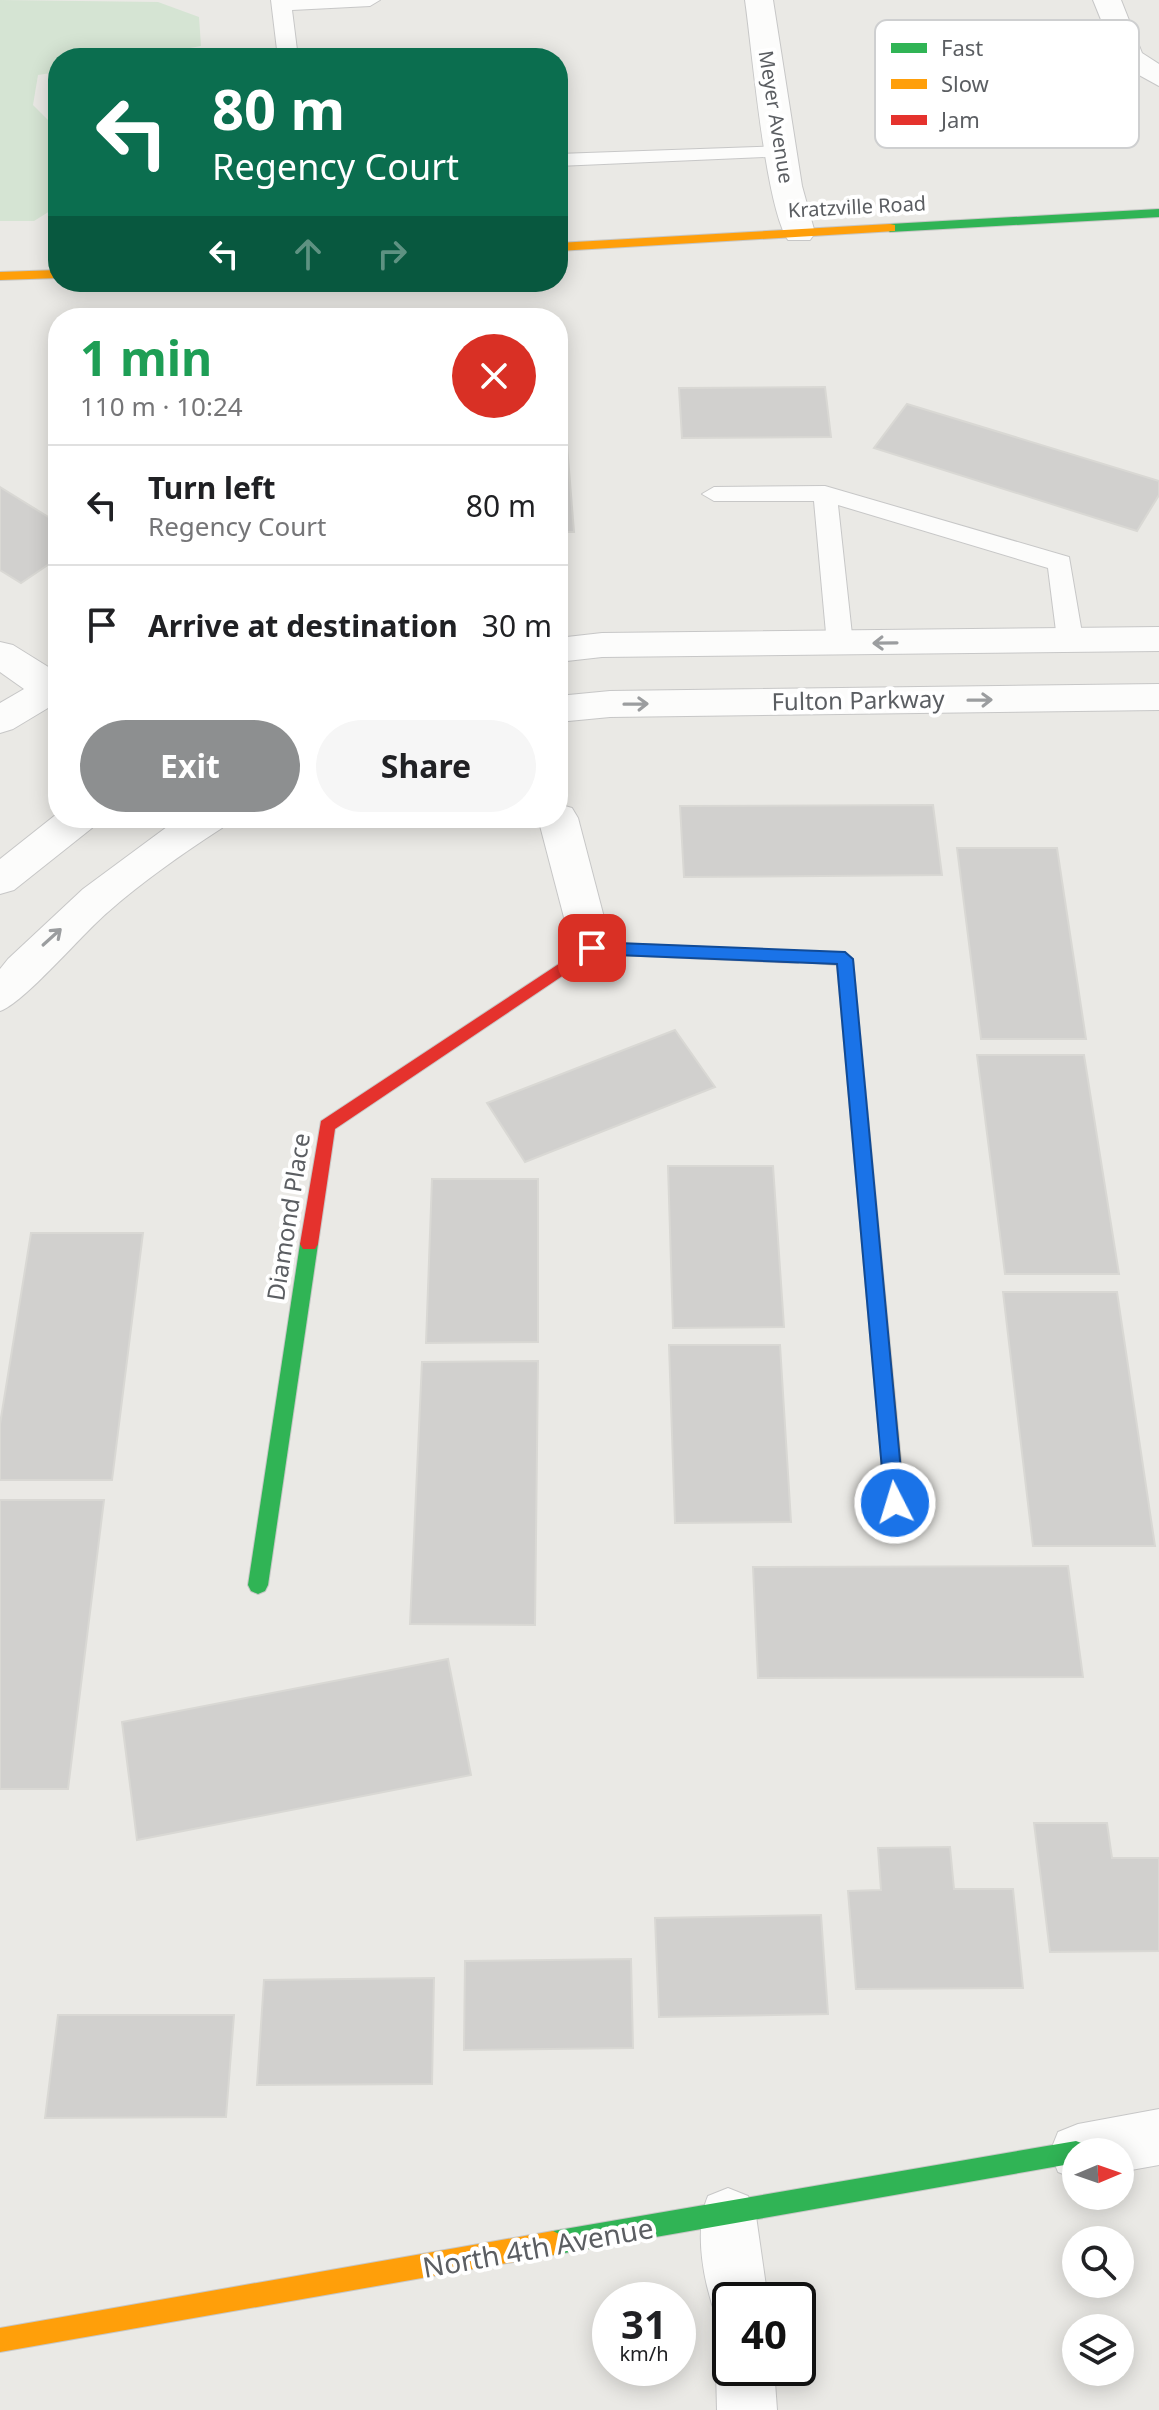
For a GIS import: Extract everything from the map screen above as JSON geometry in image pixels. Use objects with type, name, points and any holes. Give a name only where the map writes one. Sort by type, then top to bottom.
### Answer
[{"type":"street","name":"Meyer Avenue","points":[[759,0],[782,152],[799,233]]},
{"type":"street","points":[[1107,0],[1115,20]]},
{"type":"street","points":[[1139,64],[1159,77]]},
{"type":"street","name":"Kratzville Road","points":[[568,246],[1159,213]]},
{"type":"street","points":[[0,276],[48,274]]},
{"type":"street","points":[[568,649],[602,645],[1159,639]]},
{"type":"street","points":[[0,654],[48,684]]},
{"type":"street","points":[[0,720],[48,693]]},
{"type":"street","name":"Fulton Parkway","points":[[568,708],[610,704],[1159,697]]},
{"type":"street","points":[[0,880],[65,828]]},
{"type":"street","points":[[0,996],[40,948],[88,905],[150,855],[192,828]]},
{"type":"street","points":[[561,828],[592,948],[845,959],[895,1503]]},
{"type":"street","name":"Diamond Place","points":[[258,1585],[327,1126],[592,948]]},
{"type":"street","name":"North 4th Avenue","points":[[1134,2142],[1159,2137]]},
{"type":"street","name":"North 4th Avenue","points":[[0,2340],[728,2216],[1062,2155]]},
{"type":"street","points":[[728,2216],[737,2282]]},
{"type":"street","points":[[746,2386],[747,2410]]},
{"type":"lane","points":[[287,48],[282,2],[370,0]]},
{"type":"lane","points":[[568,160],[782,152]]},
{"type":"lane","points":[[825,493],[840,644]]},
{"type":"lane","points":[[714,494],[825,493],[1060,563],[1070,639]]},
{"type":"green space","points":[[0,0],[158,2],[199,17],[201,46],[48,48],[48,74],[38,75],[33,105],[48,120],[48,212],[34,221],[0,221]]},
{"type":"building","points":[[825,387],[831,437],[682,438],[679,388]]},
{"type":"building","points":[[907,404],[1159,481],[1159,495],[1137,531],[874,448]]},
{"type":"building","points":[[568,457],[574,532],[568,532]]},
{"type":"building","points":[[0,487],[48,517],[48,565],[21,583],[0,570]]},
{"type":"building","points":[[933,805],[942,875],[684,877],[680,806]]},
{"type":"building","points":[[957,848],[1057,848],[1086,1039],[981,1039]]},
{"type":"building","points":[[675,1030],[715,1087],[525,1162],[487,1103]]},
{"type":"building","points":[[977,1055],[1084,1055],[1119,1274],[1005,1274]]},
{"type":"building","points":[[668,1166],[773,1166],[784,1327],[673,1328]]},
{"type":"building","points":[[432,1179],[538,1179],[538,1342],[426,1343]]},
{"type":"building","points":[[31,1233],[143,1233],[112,1480],[0,1480],[0,1424]]},
{"type":"building","points":[[1003,1292],[1117,1292],[1155,1546],[1033,1546]]},
{"type":"building","points":[[669,1345],[780,1345],[791,1522],[675,1523]]},
{"type":"building","points":[[538,1361],[535,1625],[410,1624],[422,1362]]},
{"type":"building","points":[[0,1500],[104,1500],[68,1789],[0,1789]]},
{"type":"building","points":[[1068,1566],[1083,1677],[758,1678],[753,1567]]},
{"type":"building","points":[[448,1659],[471,1775],[137,1840],[122,1722]]},
{"type":"building","points":[[1034,1823],[1107,1823],[1112,1858],[1159,1858],[1159,1951],[1050,1952]]},
{"type":"building","points":[[950,1847],[954,1889],[1013,1889],[1023,1988],[856,1989],[848,1891],[881,1890],[878,1848]]},
{"type":"building","points":[[821,1915],[828,2014],[659,2017],[655,1918]]},
{"type":"building","points":[[631,1959],[633,2048],[464,2050],[465,1961]]},
{"type":"building","points":[[434,1978],[432,2084],[257,2085],[264,1980]]},
{"type":"building","points":[[58,2015],[234,2015],[226,2117],[45,2118]]},
{"type":"traffic: fast","points":[[890,228],[1159,213]]},
{"type":"traffic: fast","points":[[258,1585],[309,1244]]},
{"type":"traffic: fast","points":[[553,2243],[1062,2154]]},
{"type":"traffic: slow","points":[[568,246],[890,228]]},
{"type":"traffic: slow","points":[[0,276],[48,274]]},
{"type":"traffic: slow","points":[[798,957],[845,959],[895,1503]]},
{"type":"traffic: slow","points":[[0,2340],[553,2243]]},
{"type":"traffic: jam","points":[[309,1244],[327,1126],[592,948],[798,957]]},
{"type":"route","points":[[592,948],[845,959],[895,1503]]}]
